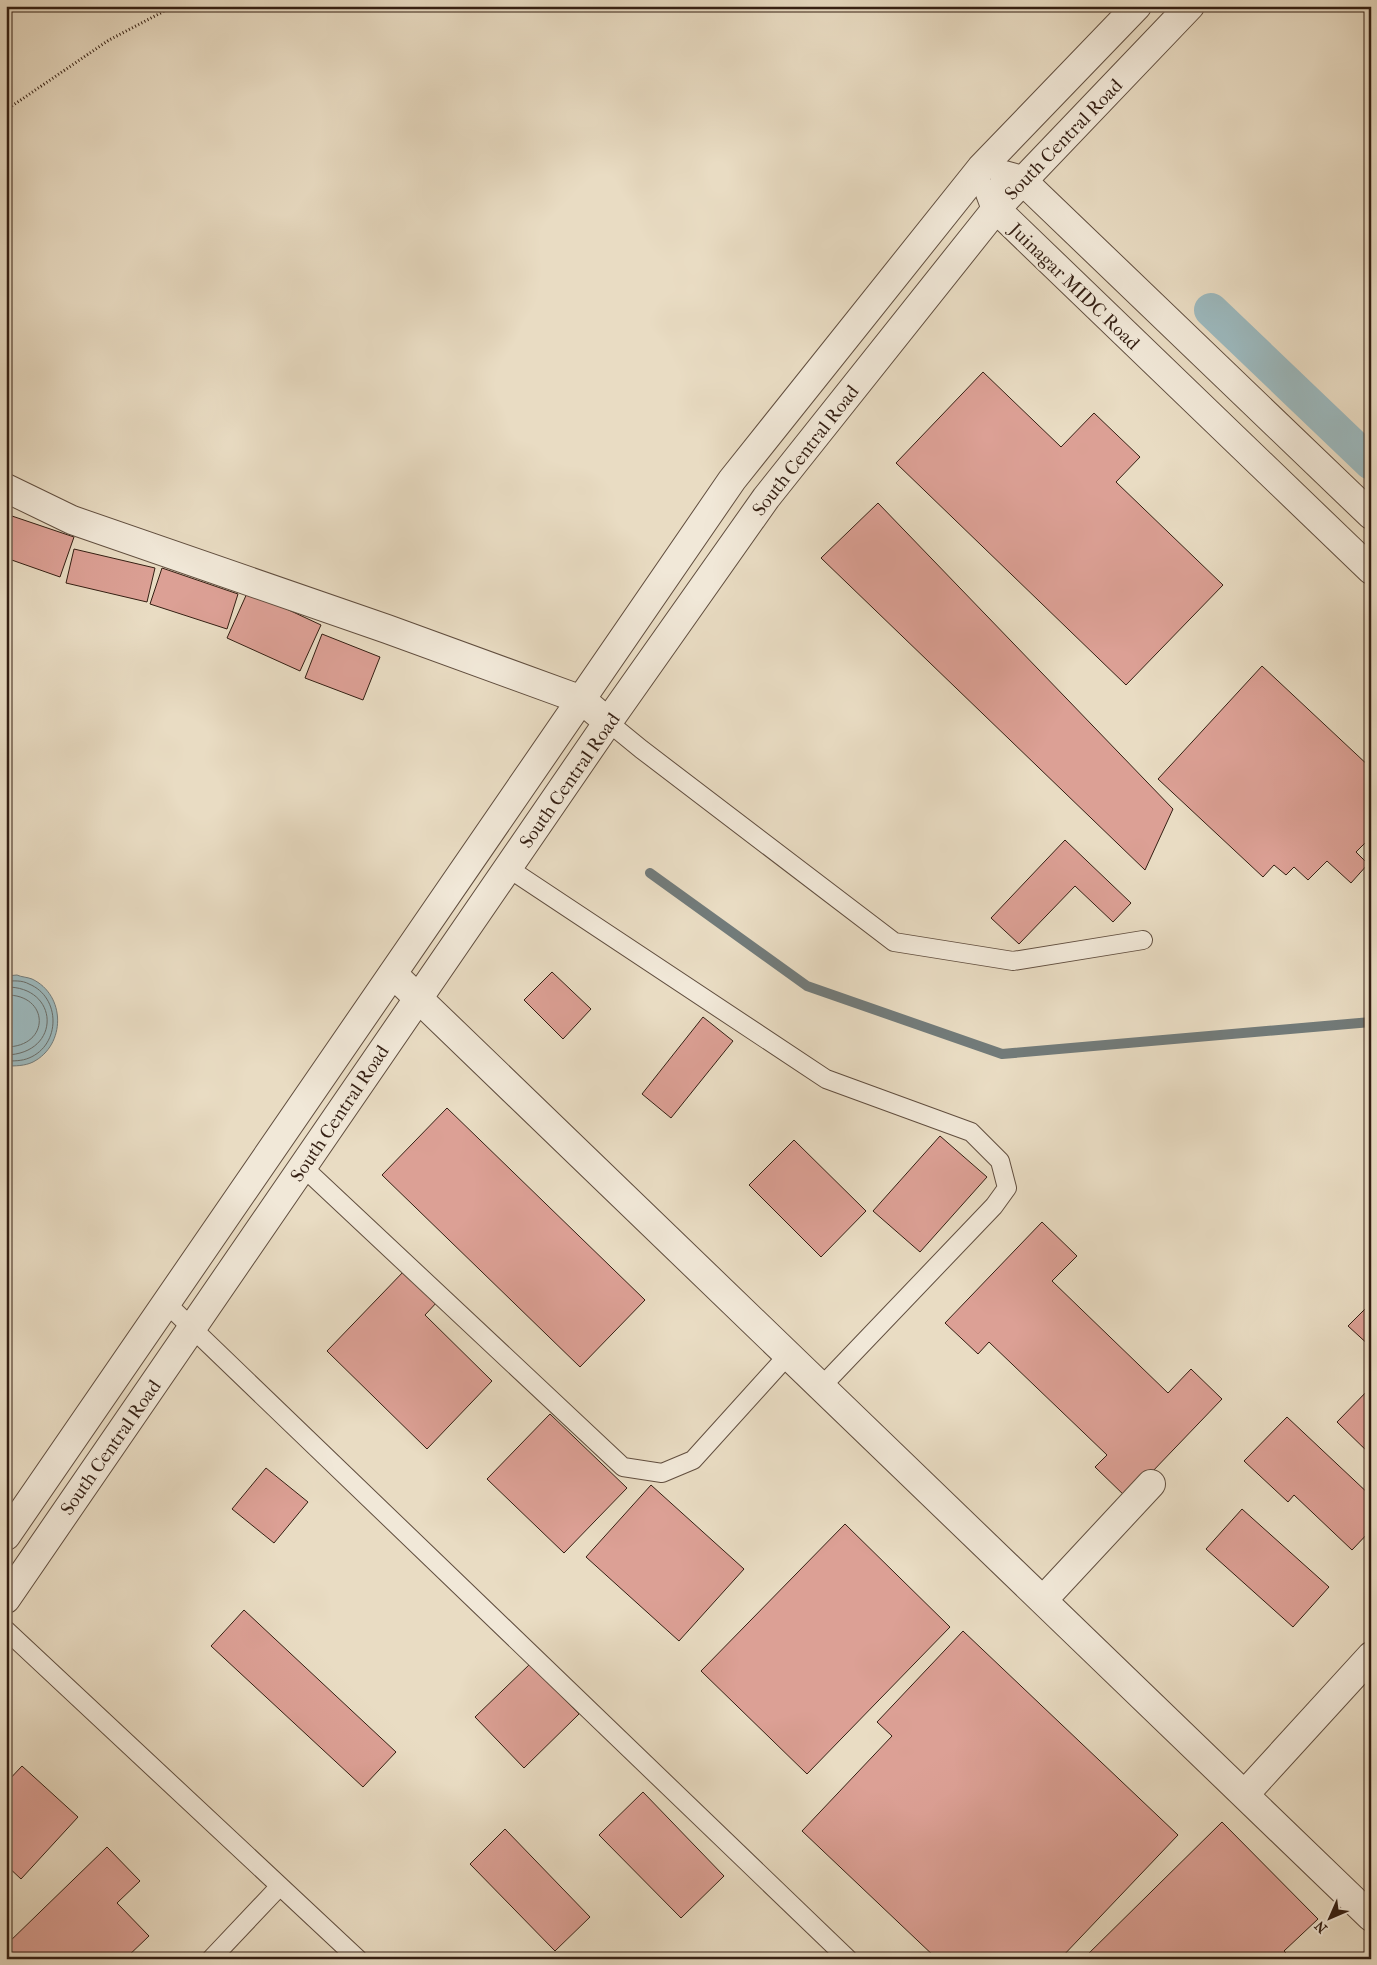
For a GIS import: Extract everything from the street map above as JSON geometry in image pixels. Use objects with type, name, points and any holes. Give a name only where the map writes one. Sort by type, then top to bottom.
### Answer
[{"type":"street","name":"South Central Road","points":[[6,1536],[732,480],[981,168],[1137,6]]},
{"type":"street","name":"South Central Road","points":[[6,1599],[608,722],[766,498],[996,209],[1190,6]]},
{"type":"street","name":"Juinagar MIDC Road","points":[[981,168],[1022,180],[1371,516]]},
{"type":"street","name":"Juinagar MIDC Road","points":[[981,168],[996,209],[1371,570]]},
{"type":"street","points":[[6,488],[72,520],[387,629],[582,700],[608,722]]},
{"type":"street","points":[[393,974],[1371,1917]]},
{"type":"street","points":[[1043,1600],[1151,1484]]},
{"type":"street","points":[[1245,1794],[1371,1656]]},
{"type":"lane","points":[[608,722],[894,942],[1013,961],[1143,940]]},
{"type":"lane","points":[[508,868],[826,1079],[971,1132],[1000,1161],[1007,1188],[994,1206],[822,1387]]},
{"type":"lane","points":[[303,1166],[623,1467],[662,1473],[693,1460],[788,1355]]},
{"type":"lane","points":[[166,1303],[848,1959]]},
{"type":"lane","points":[[6,1630],[358,1959]]},
{"type":"lane","points":[[211,1959],[280,1886]]},
{"type":"path","points":[[6,110],[109,40],[174,6]]},
{"type":"water","points":[[17,975],[32,979],[43,986],[51,996],[58,1020],[52,1044],[44,1054],[33,1062],[23,1065],[6,1066],[6,976]]},
{"type":"building","points":[[983,372],[1061,447],[1094,413],[1140,457],[1116,482],[1223,585],[1126,685],[896,463]]},
{"type":"building","points":[[878,503],[1173,809],[1145,870],[821,558]]},
{"type":"building","points":[[6,514],[74,537],[60,577],[6,558]]},
{"type":"building","points":[[74,549],[155,568],[147,602],[66,583]]},
{"type":"building","points":[[162,568],[238,594],[227,629],[150,604]]},
{"type":"building","points":[[248,591],[321,625],[300,671],[227,638]]},
{"type":"building","points":[[322,634],[380,657],[363,700],[305,678]]},
{"type":"building","points":[[1262,666],[1371,768],[1371,837],[1356,852],[1368,864],[1351,883],[1327,861],[1308,880],[1294,867],[1286,875],[1274,865],[1263,877],[1158,779]]},
{"type":"building","points":[[1065,840],[1131,903],[1113,922],[1075,886],[1019,944],[991,918]]},
{"type":"building","points":[[552,972],[591,1009],[563,1039],[524,1000]]},
{"type":"building","points":[[703,1017],[733,1041],[671,1118],[642,1094]]},
{"type":"building","points":[[447,1108],[645,1300],[580,1367],[382,1175]]},
{"type":"building","points":[[940,1136],[987,1177],[920,1252],[873,1211]]},
{"type":"building","points":[[794,1140],[866,1211],[821,1257],[749,1185]]},
{"type":"building","points":[[1042,1222],[1077,1256],[1052,1281],[1168,1393],[1191,1369],[1222,1399],[1127,1498],[1095,1467],[1107,1455],[989,1342],[978,1354],[945,1323]]},
{"type":"building","points":[[405,1270],[438,1301],[425,1315],[492,1381],[427,1449],[327,1351]]},
{"type":"building","points":[[1371,1303],[1371,1347],[1348,1326]]},
{"type":"building","points":[[1371,1387],[1371,1455],[1337,1422]]},
{"type":"building","points":[[550,1414],[627,1488],[564,1553],[487,1479]]},
{"type":"building","points":[[1287,1417],[1371,1496],[1371,1530],[1352,1550],[1294,1495],[1288,1502],[1244,1461]]},
{"type":"building","points":[[266,1468],[308,1502],[274,1543],[232,1509]]},
{"type":"building","points":[[651,1485],[744,1569],[679,1641],[586,1557]]},
{"type":"building","points":[[1242,1509],[1329,1587],[1293,1627],[1206,1549]]},
{"type":"building","points":[[845,1524],[950,1627],[807,1774],[701,1671]]},
{"type":"building","points":[[244,1610],[396,1752],[363,1787],[211,1646]]},
{"type":"building","points":[[963,1631],[1178,1835],[1060,1959],[937,1959],[802,1831],[892,1736],[877,1722]]},
{"type":"building","points":[[530,1664],[579,1714],[524,1768],[475,1717]]},
{"type":"building","points":[[22,1766],[78,1817],[21,1879],[6,1865],[6,1783]]},
{"type":"building","points":[[643,1792],[724,1876],[681,1918],[599,1835]]},
{"type":"building","points":[[1222,1822],[1318,1919],[1284,1951],[1292,1959],[1083,1959]]},
{"type":"building","points":[[505,1829],[590,1917],[555,1951],[470,1864]]},
{"type":"building","points":[[107,1847],[140,1881],[117,1903],[149,1936],[125,1959],[6,1959],[6,1945]]},
{"type":"waterway","points":[[1211,310],[1371,463]]},
{"type":"waterway","points":[[650,873],[807,986],[1002,1054],[1371,1022]]}]
